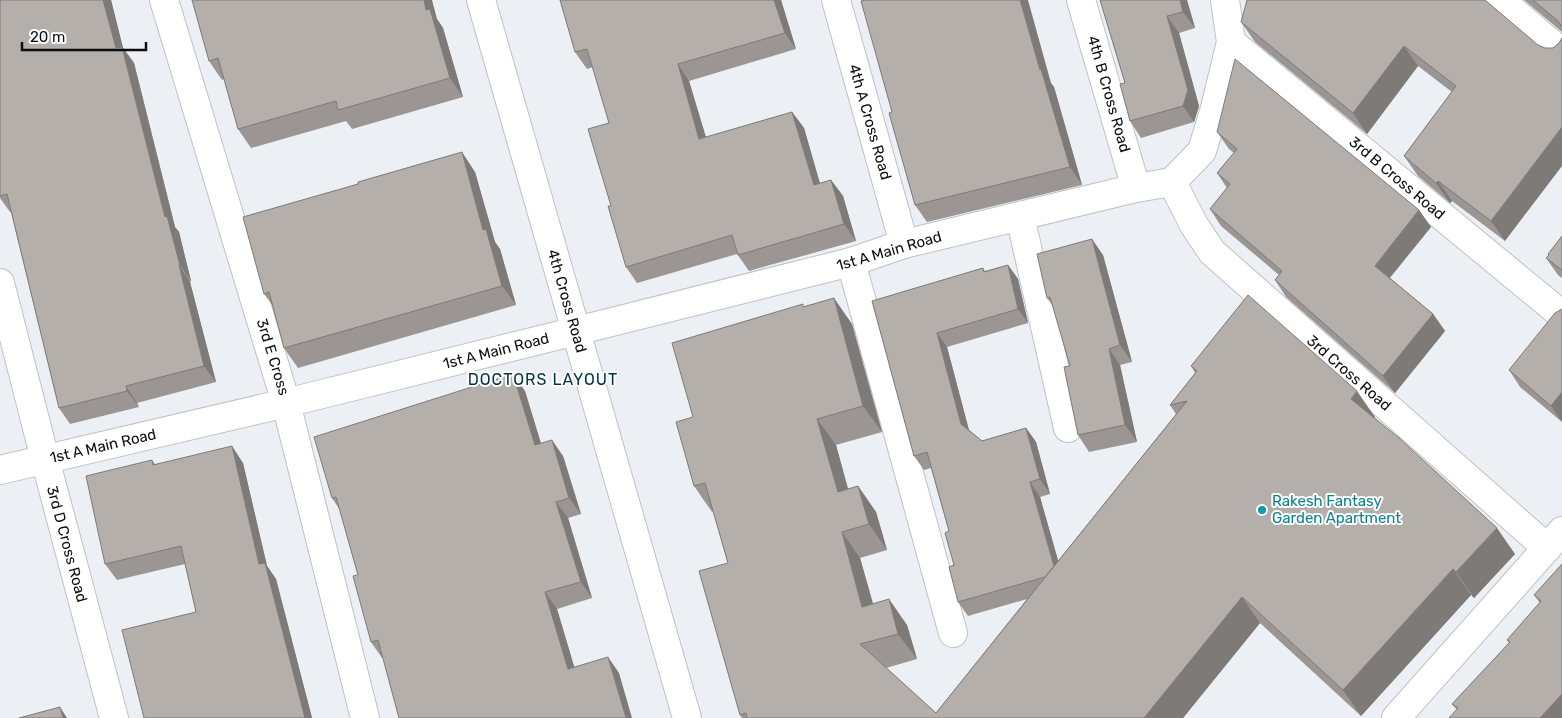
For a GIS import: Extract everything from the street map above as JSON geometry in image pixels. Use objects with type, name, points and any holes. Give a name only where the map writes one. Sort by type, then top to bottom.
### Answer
[{"type":"street","name":"3rd E Cross","points":[[164,0],[286,403],[365,718]]},
{"type":"street","name":"4th Cross Road","points":[[481,0],[687,718]]},
{"type":"street","name":"4th A Cross Road","points":[[836,0],[904,244]]},
{"type":"street","name":"4th B Cross Road","points":[[1081,0],[1136,188]]},
{"type":"street","points":[[1172,182],[1202,151],[1215,108],[1231,42],[1225,0]]},
{"type":"street","points":[[1500,0],[1562,53]]},
{"type":"street","name":"3rd B Cross Road","points":[[1231,42],[1562,315]]},
{"type":"street","name":"1st A Main Road","points":[[0,470],[286,403],[576,331],[851,262],[904,244],[1136,188],[1172,182]]},
{"type":"street","name":"3rd Cross Road","points":[[1172,182],[1194,225],[1212,252],[1554,539],[1396,718]]},
{"type":"street","points":[[1020,216],[1068,428]]},
{"type":"street","points":[[851,262],[953,633]]},
{"type":"street","name":"3rd D Cross Road","points":[[0,283],[114,718]]},
{"type":"building","points":[[0,0],[103,0],[116,48],[122,47],[165,217],[167,216],[180,265],[204,366],[126,386],[127,391],[59,408],[7,194],[0,196]]},
{"type":"building","points":[[192,0],[424,0],[426,10],[430,9],[450,78],[338,110],[336,101],[238,129],[218,58],[209,61]]},
{"type":"building","points":[[560,0],[774,0],[785,33],[678,64],[699,139],[792,112],[814,185],[831,180],[844,224],[738,255],[732,235],[626,267],[608,206],[611,206],[588,129],[609,123],[587,49],[575,52]]},
{"type":"building","points":[[1020,0],[1070,167],[915,205],[889,113],[892,112],[861,1]]},
{"type":"building","points":[[1100,0],[1180,0],[1183,12],[1167,16],[1188,90],[1183,106],[1130,121],[1120,84],[1125,83]]},
{"type":"building","points":[[1247,0],[1485,0],[1538,45],[1545,48],[1553,48],[1562,38],[1562,127],[1491,221],[1438,181],[1436,183],[1404,156],[1456,86],[1404,46],[1353,113],[1241,22]]},
{"type":"building","points":[[1533,0],[1562,0],[1562,27],[1558,21]]},
{"type":"building","points":[[1235,59],[1419,210],[1375,266],[1433,314],[1383,376],[1275,280],[1282,271],[1210,209],[1230,184],[1217,173],[1237,149],[1217,132]]},
{"type":"building","points":[[462,152],[483,230],[486,229],[502,286],[284,348],[269,292],[264,294],[243,217]]},
{"type":"building","points":[[1562,236],[1562,270],[1546,258]]},
{"type":"building","points":[[1092,239],[1120,345],[1109,349],[1125,425],[1078,435],[1064,367],[1070,366],[1050,297],[1047,298],[1037,254]]},
{"type":"building","points":[[1008,265],[1018,309],[937,333],[961,424],[982,441],[1026,428],[1040,479],[1030,482],[1054,566],[1045,577],[958,602],[949,567],[954,565],[945,533],[949,531],[927,452],[914,456],[872,301],[983,268],[984,272]]},
{"type":"building","points":[[1248,295],[1357,391],[1351,399],[1399,438],[1497,528],[1456,572],[1453,569],[1343,690],[1242,597],[1144,718],[747,718],[746,713],[740,715],[699,571],[728,563],[705,483],[694,486],[676,422],[693,417],[672,343],[803,304],[803,307],[834,298],[863,406],[817,419],[838,492],[858,486],[869,524],[842,532],[862,607],[889,599],[898,634],[860,644],[936,713],[1187,401],[1170,405],[1197,371],[1191,366]]},
{"type":"building","points":[[1562,309],[1562,392],[1551,406],[1509,370],[1555,313]]},
{"type":"building","points":[[513,374],[535,445],[552,440],[569,498],[556,502],[581,582],[545,592],[568,669],[608,657],[626,718],[399,718],[378,640],[371,642],[353,576],[358,575],[336,497],[332,498],[314,437]]},
{"type":"building","points":[[232,446],[259,564],[265,563],[305,718],[144,718],[122,630],[196,612],[181,546],[105,564],[86,476],[152,460],[153,465]]},
{"type":"building","points":[[1562,564],[1562,694],[1540,718],[1449,718],[1458,708],[1452,704],[1510,642],[1507,640],[1541,601],[1534,595]]},
{"type":"building","points":[[60,707],[63,718],[19,718]]},
{"type":"place","name":"Rakesh Fantasy Garden Apartment","points":[[1262,510]]},
{"type":"district","name":"DOCTORS LAYOUT","points":[[543,379]]}]
